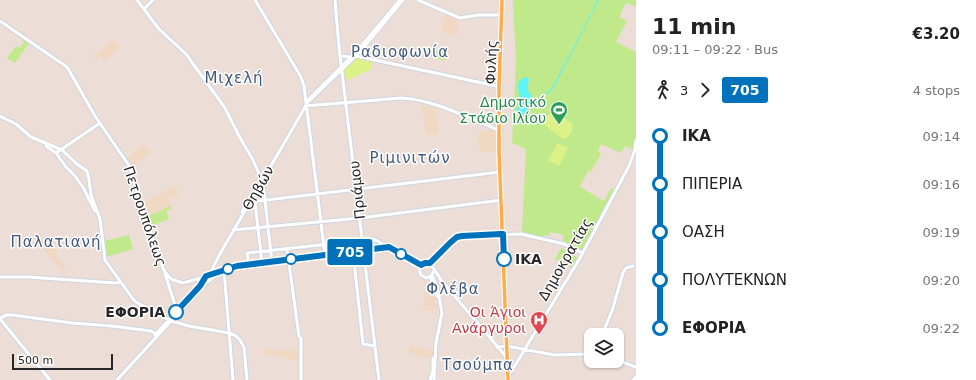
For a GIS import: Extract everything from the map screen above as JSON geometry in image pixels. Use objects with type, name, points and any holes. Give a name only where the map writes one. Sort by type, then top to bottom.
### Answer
[{"type":"main road","name":"Φυλής","points":[[503,0],[500,86],[500,172],[503,229],[505,234],[505,282],[508,346],[506,354],[511,369],[508,379]]},
{"type":"street","points":[[138,0],[159,29],[186,54],[225,108],[259,173],[262,179],[272,262]]},
{"type":"street","points":[[144,9],[153,0]]},
{"type":"street","points":[[255,0],[301,78],[306,96],[325,255]]},
{"type":"street","name":"Πριάμου","points":[[335,0],[340,56],[379,380]]},
{"type":"street","name":"Θηβών","points":[[116,380],[156,334],[204,285],[207,276],[248,202],[311,96],[356,56],[382,27],[402,0]]},
{"type":"street","name":"Θηβών","points":[[262,179],[306,106],[338,73],[402,0]]},
{"type":"street","points":[[418,0],[458,17],[502,15]]},
{"type":"street","name":"Πετρουπόλεως","points":[[0,21],[65,66],[100,123],[131,169],[142,210],[165,272],[172,279],[183,283],[207,276]]},
{"type":"street","points":[[340,56],[352,57]]},
{"type":"street","points":[[356,56],[500,86]]},
{"type":"street","points":[[338,73],[341,72],[343,74]]},
{"type":"street","points":[[306,96],[311,96]]},
{"type":"street","points":[[306,106],[408,98],[424,101],[500,131]]},
{"type":"street","points":[[0,117],[16,124],[31,137],[62,150],[87,171],[91,195],[100,219],[105,258],[119,281]]},
{"type":"street","points":[[0,117],[15,126],[30,138],[48,147],[56,154],[78,181],[97,216],[103,259],[136,302],[169,321],[238,337],[243,345],[246,380]]},
{"type":"street","points":[[56,154],[100,123]]},
{"type":"street","name":"Δημοκρατίας","points":[[511,369],[582,253],[629,166],[636,148],[636,141]]},
{"type":"street","points":[[259,173],[262,174],[265,172]]},
{"type":"street","points":[[248,202],[500,172]]},
{"type":"street","name":"Θηβών","points":[[116,380],[177,311],[184,306],[200,286],[212,268],[248,202],[262,186]]},
{"type":"street","points":[[233,230],[360,218],[502,200]]},
{"type":"street","points":[[255,202],[262,263]]},
{"type":"street","points":[[249,265],[247,253],[374,239],[421,265],[430,263],[457,237],[505,234],[522,234],[562,244],[582,253]]},
{"type":"street","points":[[352,242],[363,344],[374,346]]},
{"type":"street","points":[[207,276],[235,267],[389,247]]},
{"type":"street","points":[[287,249],[300,337],[301,380]]},
{"type":"street","points":[[430,263],[438,277],[498,347],[506,354]]},
{"type":"street","points":[[421,265],[419,271],[425,278],[431,276],[438,277]]},
{"type":"street","points":[[605,328],[612,311],[625,269],[634,265]]},
{"type":"street","points":[[212,268],[216,273]]},
{"type":"street","points":[[204,285],[224,270]]},
{"type":"street","points":[[224,270],[233,380]]},
{"type":"street","points":[[432,379],[434,346],[440,313],[437,295],[431,276],[434,271]]},
{"type":"street","points":[[165,272],[177,311]]},
{"type":"street","points":[[431,276],[438,291],[442,313],[438,329],[432,379]]},
{"type":"street","points":[[0,277],[28,277],[113,283],[119,281]]},
{"type":"street","points":[[174,301],[184,306]]},
{"type":"street","points":[[50,380],[0,319],[10,314],[72,323],[151,331],[156,334]]},
{"type":"street","points":[[441,320],[445,324]]},
{"type":"street","points":[[498,347],[508,346],[554,355],[584,354]]},
{"type":"street","points":[[624,363],[636,367]]},
{"type":"street","points":[[633,380],[636,377]]},
{"type":"shaded area","points":[[446,13],[457,18],[458,29],[456,36],[440,32]]},
{"type":"shaded area","points":[[113,39],[121,47],[104,61],[101,56],[96,60],[93,56]]},
{"type":"shaded area","points":[[422,104],[436,109],[438,134],[426,135]]},
{"type":"shaded area","points":[[492,130],[498,133],[498,151],[482,153],[480,151],[477,133]]},
{"type":"shaded area","points":[[143,144],[150,152],[132,167],[127,158]]},
{"type":"shaded area","points":[[175,185],[180,196],[169,199],[171,206],[147,217],[142,204]]},
{"type":"shaded area","points":[[52,240],[58,258],[60,261],[63,261],[66,274],[64,274],[36,241]]},
{"type":"shaded area","points":[[424,292],[435,294],[438,310],[422,311],[424,308]]},
{"type":"shaded area","points":[[411,345],[433,351],[432,360],[408,352]]},
{"type":"shaded area","points":[[264,349],[300,351],[300,362],[264,354]]},
{"type":"green space","points":[[513,0],[636,0],[636,7],[626,3],[619,17],[627,21],[616,42],[636,52],[636,138],[634,150],[625,146],[621,153],[601,144],[598,151],[601,154],[592,172],[590,170],[588,171],[580,187],[604,201],[611,188],[615,191],[582,252],[562,243],[564,235],[550,232],[549,236],[544,235],[543,238],[522,233],[526,149],[512,143],[516,62]]},
{"type":"green space","points":[[23,39],[29,43],[15,63],[7,58],[16,46],[20,48],[24,42],[22,41]]},
{"type":"green space","points":[[423,46],[448,54],[443,61],[420,51]]},
{"type":"green space","points":[[356,58],[373,61],[371,69],[348,80],[344,75],[344,70]]},
{"type":"green space","name":"Δημοτικό Στάδιο Ιλίου","points":[[556,111],[572,124],[570,133],[563,139],[542,123],[549,114]]},
{"type":"green space","points":[[558,143],[568,148],[559,166],[548,160]]},
{"type":"green space","points":[[171,206],[172,209],[166,211],[169,219],[150,226],[147,217]]},
{"type":"green space","points":[[129,235],[133,249],[106,257],[104,241]]},
{"type":"green space","points":[[561,248],[578,258],[572,268],[555,259]]},
{"type":"water","points":[[596,0],[599,0],[553,89],[537,103],[530,104],[526,113],[519,115],[516,110],[520,102],[518,87],[519,81],[525,77],[529,79],[527,89],[532,97],[532,102],[537,102],[552,88],[593,10],[597,1]]},
{"type":"bus line","name":"705","points":[[176,312],[200,286],[206,276],[237,266],[389,247],[421,265],[430,263],[455,238],[462,236],[501,234],[503,234],[504,259]]},
{"type":"place","name":"Δημοτικό Στάδιο Ιλίου","points":[[559,125]]},
{"type":"place","name":"ΙΚΑ","points":[[504,259]]},
{"type":"place","name":"ΕΦΟΡΙΑ","points":[[176,312]]},
{"type":"place","name":"Οι Άγιοι Ανάργυροι","points":[[539,335]]},
{"type":"district","name":"Ραδιοφωνία","points":[[400,52]]},
{"type":"district","name":"Μιχελή","points":[[234,78]]},
{"type":"district","name":"Ριμινιτών","points":[[410,158]]},
{"type":"district","name":"Παλατιανή","points":[[56,242]]},
{"type":"district","name":"Φλέβα","points":[[453,289]]},
{"type":"district","name":"Τσούμπα","points":[[478,365]]}]
